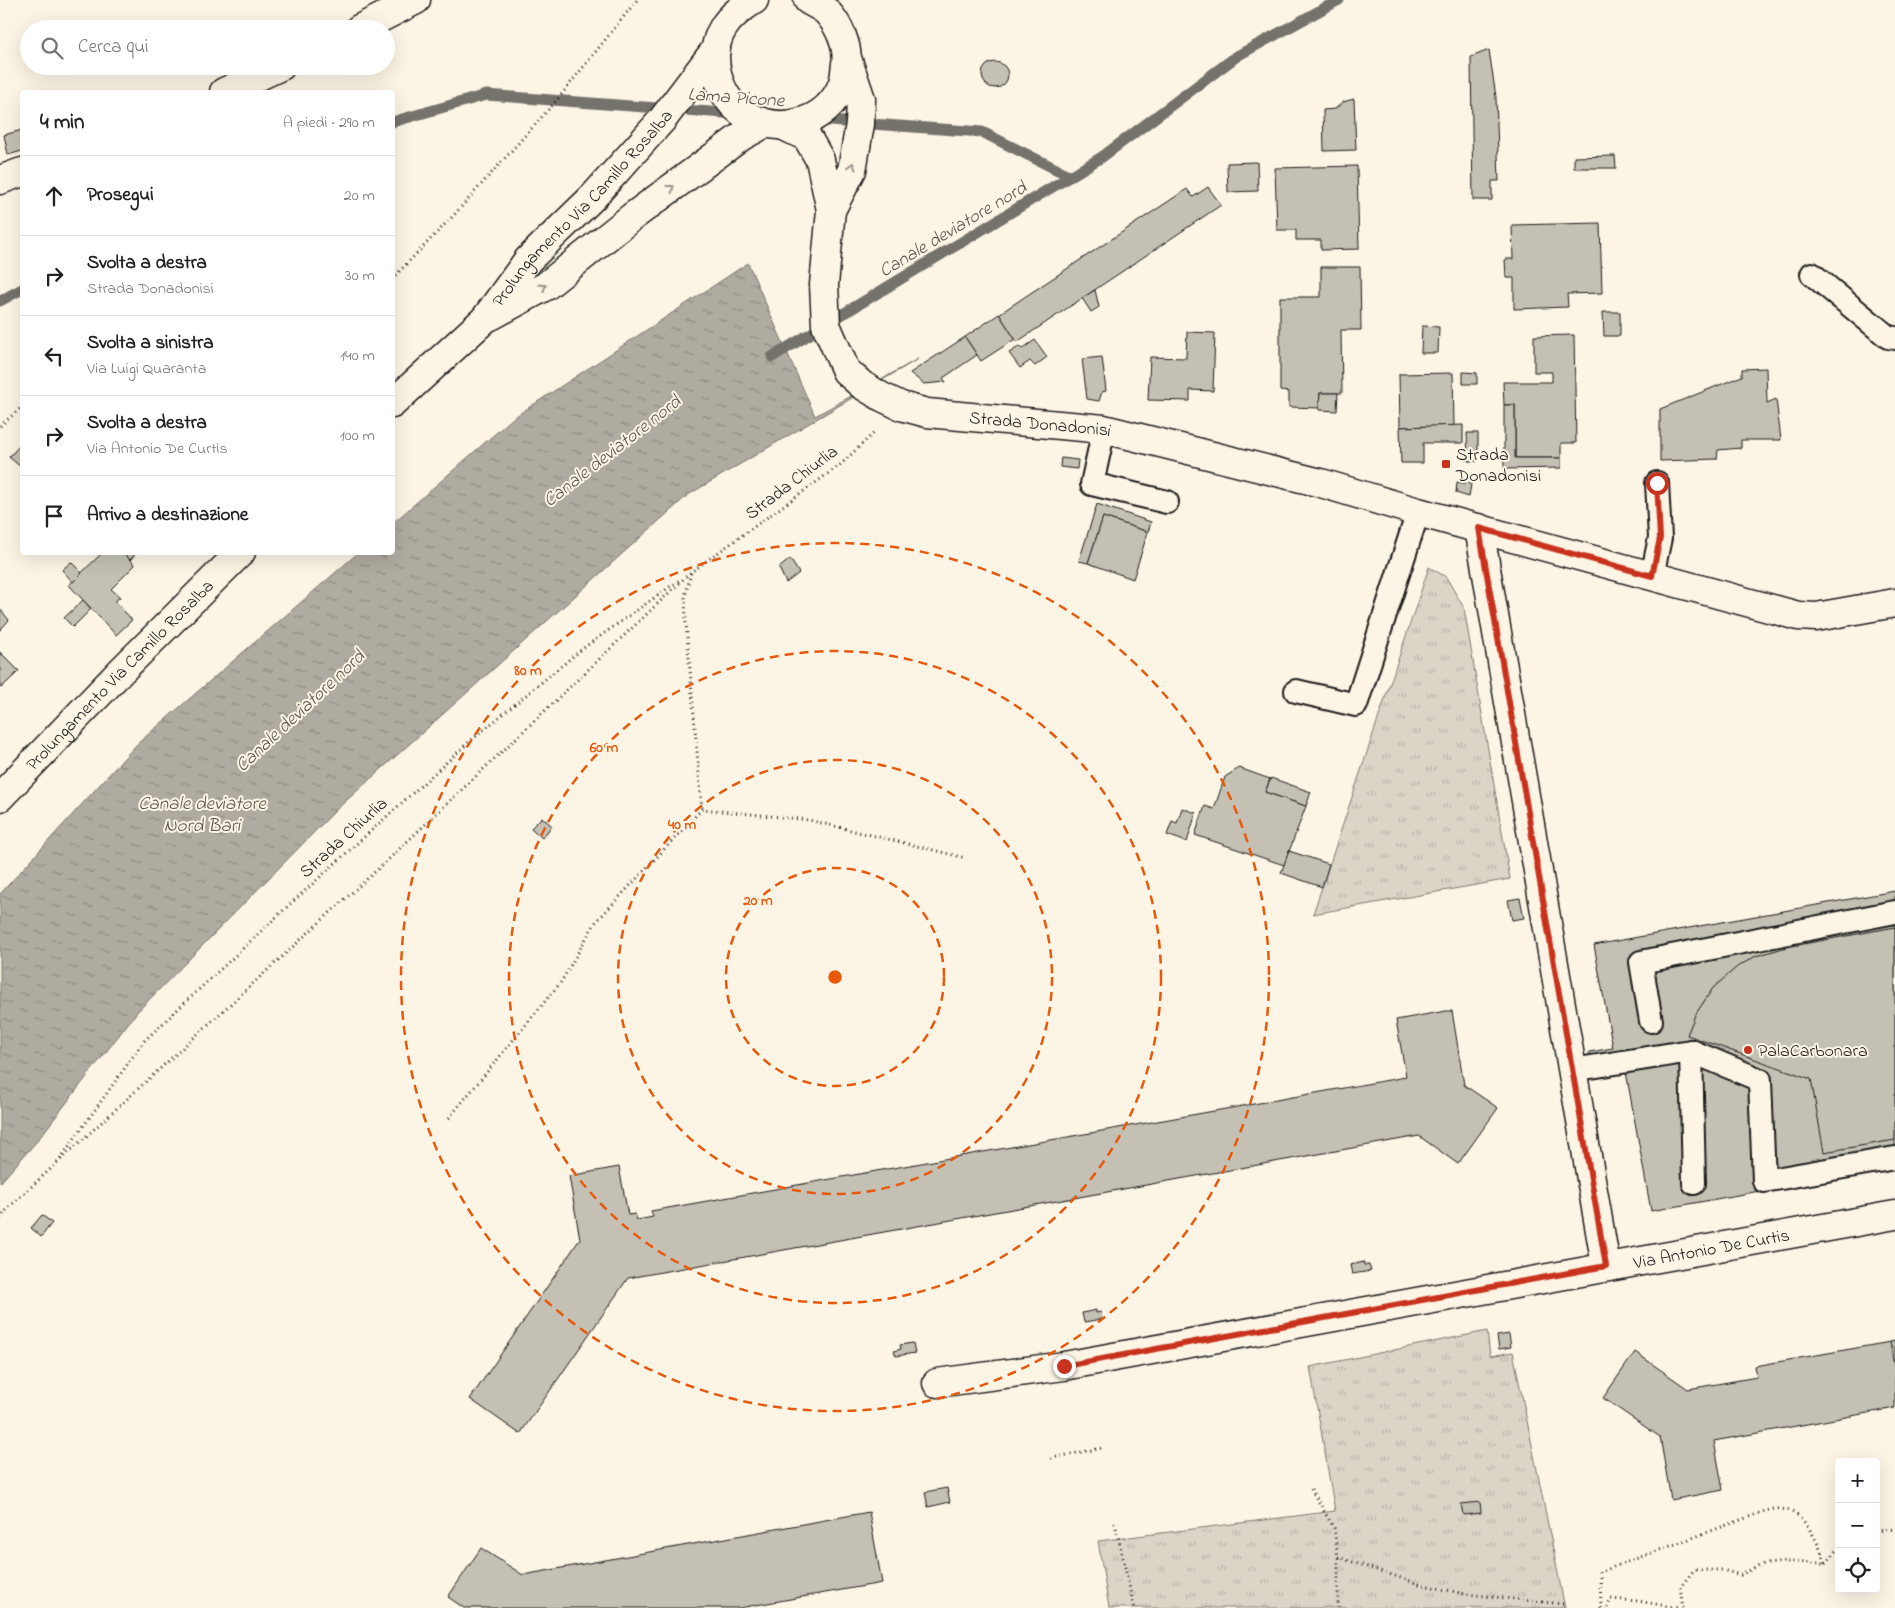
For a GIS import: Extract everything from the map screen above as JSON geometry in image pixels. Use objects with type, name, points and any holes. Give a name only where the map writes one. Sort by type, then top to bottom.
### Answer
[{"type":"street","points":[[376,20],[416,0]]},
{"type":"street","points":[[716,49],[722,29],[742,4]]},
{"type":"street","name":"Strada Donadonisi","points":[[819,4],[841,33],[861,99],[860,124],[852,170],[831,210]]},
{"type":"street","name":"Strada Donadonisi","points":[[716,49],[716,74],[726,97],[744,115],[807,137],[820,160],[831,210],[824,285],[826,325],[846,370],[862,385],[901,406],[927,412],[1104,429],[1321,483],[1418,512],[1808,618],[1895,603]]},
{"type":"street","name":"Prolungamento Via Camillo Rosalba","points":[[395,401],[485,319],[528,260],[593,197],[643,141],[716,49]]},
{"type":"street","name":"Prolungamento Via Camillo Rosalba","points":[[485,319],[546,286],[632,216],[742,136],[774,125],[811,120],[831,104],[843,83],[848,58]]},
{"type":"street","points":[[228,90],[261,75]]},
{"type":"street","points":[[0,180],[20,173]]},
{"type":"street","points":[[1479,528],[1606,1266]]},
{"type":"street","name":"Prolungamento Via Camillo Rosalba","points":[[0,797],[122,670],[238,555]]},
{"type":"street","name":"Via Antonio De Curtis","points":[[937,1383],[1064,1366],[1895,1215]]},
{"type":"lane","points":[[1812,274],[1888,337],[1895,338]]},
{"type":"lane","points":[[1104,429],[1092,484],[1167,502]]},
{"type":"lane","points":[[1652,576],[1660,538],[1657,483]]},
{"type":"lane","points":[[1296,691],[1356,705],[1418,512]]},
{"type":"lane","points":[[1651,1022],[1641,962],[1895,912]]},
{"type":"lane","points":[[1690,1051],[1694,1183]]},
{"type":"lane","points":[[1572,1070],[1690,1051],[1760,1080],[1764,1181],[1895,1158]]},
{"type":"path","points":[[395,276],[454,215],[557,100],[637,0]]},
{"type":"path","name":"Strada Chiurlia","points":[[55,1166],[144,1041],[468,742],[582,649],[840,465],[901,406]]},
{"type":"path","points":[[0,426],[20,409]]},
{"type":"path","points":[[449,1118],[560,982],[595,923],[702,809],[686,623],[685,596],[691,572]]},
{"type":"path","name":"Strada Chiurlia","points":[[0,1219],[55,1166],[392,856],[691,572]]},
{"type":"path","points":[[702,809],[809,820],[966,858]]},
{"type":"path","points":[[1051,1458],[1103,1448]]},
{"type":"path","points":[[1311,1489],[1334,1528],[1338,1557],[1338,1608]]},
{"type":"path","points":[[1601,1608],[1600,1572],[1765,1511],[1783,1509],[1798,1517],[1815,1536],[1826,1563]]},
{"type":"path","points":[[1115,1523],[1134,1608]]},
{"type":"path","points":[[1880,1531],[1895,1529]]},
{"type":"path","points":[[1826,1563],[1835,1553]]},
{"type":"path","points":[[1338,1557],[1419,1584],[1465,1594],[1564,1604]]},
{"type":"path","points":[[1683,1608],[1680,1587],[1694,1570],[1722,1570],[1741,1575],[1758,1566],[1784,1562],[1826,1563]]},
{"type":"path","points":[[1607,1608],[1611,1599],[1638,1600],[1679,1608]]},
{"type":"green space","points":[[1429,567],[1446,577],[1464,608],[1510,879],[1313,914]]},
{"type":"green space","points":[[1487,1331],[1490,1356],[1513,1352],[1565,1608],[1109,1608],[1098,1541],[1335,1511],[1310,1367]]},
{"type":"water","name":"Canale deviatore Nord Bari","points":[[748,263],[815,416],[918,359],[688,495],[338,808],[137,1012],[37,1141],[0,1183],[0,894],[136,745],[356,555],[395,555],[395,521],[513,418]]},
{"type":"building","points":[[1489,50],[1496,97],[1499,181],[1492,181],[1492,200],[1473,200],[1471,57]]},
{"type":"building","points":[[995,62],[1004,66],[1008,75],[1004,84],[995,88],[986,84],[982,75],[986,66]]},
{"type":"building","points":[[1354,99],[1356,150],[1324,151],[1323,110],[1335,109],[1343,102]]},
{"type":"building","points":[[20,131],[20,152],[8,155],[4,135]]},
{"type":"building","points":[[1615,156],[1616,168],[1574,168],[1574,157]]},
{"type":"building","points":[[1257,162],[1258,191],[1228,192],[1227,163]]},
{"type":"building","points":[[1357,166],[1359,249],[1321,250],[1321,240],[1296,240],[1296,230],[1277,230],[1275,168]]},
{"type":"building","points":[[1208,187],[1221,205],[1017,342],[999,314],[1187,189],[1193,197]]},
{"type":"building","points":[[1600,223],[1602,293],[1567,294],[1568,307],[1514,309],[1514,278],[1506,278],[1505,259],[1513,259],[1512,225]]},
{"type":"building","points":[[1321,267],[1360,267],[1361,330],[1341,330],[1342,393],[1320,393],[1319,408],[1289,407],[1289,392],[1280,391],[1280,297],[1321,297]]},
{"type":"building","points":[[1095,290],[1099,307],[1091,312],[1082,298]]},
{"type":"building","points":[[1603,312],[1620,312],[1620,336],[1604,336]]},
{"type":"building","points":[[999,314],[1015,339],[981,361],[965,337]]},
{"type":"building","points":[[1422,326],[1439,327],[1438,353],[1421,353]]},
{"type":"building","points":[[1187,332],[1215,333],[1213,391],[1190,390],[1190,401],[1148,400],[1150,357],[1186,358]]},
{"type":"building","points":[[1574,335],[1576,443],[1561,443],[1561,458],[1515,458],[1515,405],[1504,405],[1503,382],[1552,382],[1552,372],[1534,372],[1534,336]]},
{"type":"building","points":[[965,337],[977,355],[943,378],[946,382],[924,384],[910,373]]},
{"type":"building","points":[[1035,340],[1047,357],[1035,366],[1030,361],[1020,368],[1009,353],[1020,346],[1022,349]]},
{"type":"building","points":[[1102,357],[1106,391],[1102,392],[1099,401],[1087,399],[1082,359]]},
{"type":"building","points":[[1766,368],[1767,403],[1776,399],[1781,440],[1741,440],[1741,448],[1718,450],[1717,459],[1660,461],[1660,409],[1742,376],[1742,369]]},
{"type":"building","points":[[1463,372],[1477,373],[1477,384],[1463,384]]},
{"type":"building","points":[[1453,373],[1454,426],[1400,427],[1399,374]]},
{"type":"building","points":[[1320,393],[1338,393],[1337,411],[1319,410]]},
{"type":"building","points":[[1504,405],[1515,405],[1515,458],[1561,458],[1561,468],[1504,469]]},
{"type":"building","points":[[1463,425],[1463,443],[1423,443],[1423,463],[1401,463],[1400,427]]},
{"type":"building","points":[[1467,433],[1478,433],[1478,461],[1468,461]]},
{"type":"building","points":[[20,445],[20,466],[9,457]]},
{"type":"building","points":[[1061,458],[1078,460],[1077,469],[1060,467]]},
{"type":"building","points":[[1457,482],[1471,484],[1469,497],[1456,493]]},
{"type":"building","points":[[1097,504],[1151,522],[1148,532],[1103,517],[1088,563],[1079,561]]},
{"type":"building","points":[[1103,517],[1148,532],[1133,579],[1088,563]]},
{"type":"building","points":[[100,555],[126,555],[135,565],[111,589],[120,597],[115,601],[132,620],[116,635],[69,585]]},
{"type":"building","points":[[126,555],[134,555],[130,560]]},
{"type":"building","points":[[790,559],[799,573],[786,583],[779,568]]},
{"type":"building","points":[[71,562],[82,573],[73,582],[62,570]]},
{"type":"building","points":[[83,600],[91,609],[73,627],[64,618]]},
{"type":"building","points":[[0,609],[9,620],[0,630]]},
{"type":"building","points":[[0,652],[19,671],[1,688],[0,687]]},
{"type":"building","points":[[1239,768],[1270,779],[1265,792],[1306,806],[1284,865],[1195,835],[1205,806],[1214,809],[1225,777]]},
{"type":"building","points":[[1271,778],[1311,792],[1306,806],[1265,792]]},
{"type":"building","points":[[1182,808],[1196,813],[1187,842],[1167,835],[1172,821],[1177,823]]},
{"type":"building","points":[[542,817],[552,826],[542,838],[531,828]]},
{"type":"building","points":[[1289,851],[1329,864],[1322,887],[1281,873]]},
{"type":"building","name":"PalaCarbonara","points":[[1895,891],[1895,1166],[1651,1211],[1626,1072],[1594,1078],[1589,1052],[1613,1048],[1594,945]]},
{"type":"building","points":[[1520,898],[1524,918],[1512,920],[1508,900]]},
{"type":"building","points":[[1895,927],[1895,1140],[1824,1152],[1811,1079],[1687,1035],[1695,1015],[1713,988],[1737,967],[1756,956],[1787,947]]},
{"type":"building","points":[[1452,1011],[1464,1085],[1498,1108],[1458,1164],[1419,1136],[628,1278],[520,1434],[470,1399],[580,1239],[569,1176],[619,1167],[628,1215],[635,1214],[637,1220],[653,1217],[651,1211],[1400,1078],[1406,1076],[1396,1020]]},
{"type":"building","points":[[42,1215],[52,1223],[41,1237],[31,1228]]},
{"type":"building","points":[[1364,1262],[1364,1265],[1369,1265],[1371,1271],[1352,1274],[1350,1265]]},
{"type":"building","points":[[1096,1310],[1096,1313],[1101,1312],[1102,1319],[1084,1322],[1082,1313]]},
{"type":"building","points":[[1509,1334],[1511,1347],[1499,1349],[1497,1336]]},
{"type":"building","points":[[1895,1341],[1895,1372],[1890,1342]]},
{"type":"building","points":[[1890,1342],[1895,1372],[1895,1408],[1714,1441],[1723,1490],[1671,1500],[1660,1437],[1603,1398],[1635,1352],[1688,1389],[1757,1377],[1755,1366]]},
{"type":"building","points":[[913,1343],[915,1353],[896,1356],[894,1351],[901,1349],[900,1345]]},
{"type":"building","points":[[947,1488],[950,1502],[928,1507],[925,1492]]},
{"type":"building","points":[[1480,1502],[1481,1513],[1463,1515],[1461,1504]]},
{"type":"building","points":[[869,1512],[882,1583],[739,1608],[464,1608],[448,1597],[481,1548],[523,1575]]},
{"type":"waterway","name":"Canale deviatore nord","points":[[772,357],[1102,157],[1237,56],[1339,0]]},
{"type":"waterway","name":"Lama Picone","points":[[395,121],[486,95],[737,114]]},
{"type":"waterway","name":"Lama Picone","points":[[817,120],[982,132],[1070,176]]},
{"type":"waterway","name":"Lama Picone","points":[[0,301],[20,290]]},
{"type":"place","name":"Strada Donadonisi","points":[[1446,464]]},
{"type":"place","name":"PalaCarbonara","points":[[1748,1050]]},
{"type":"route","points":[[1064,1366],[1606,1266],[1479,528],[1652,576],[1660,538],[1657,483]]}]
